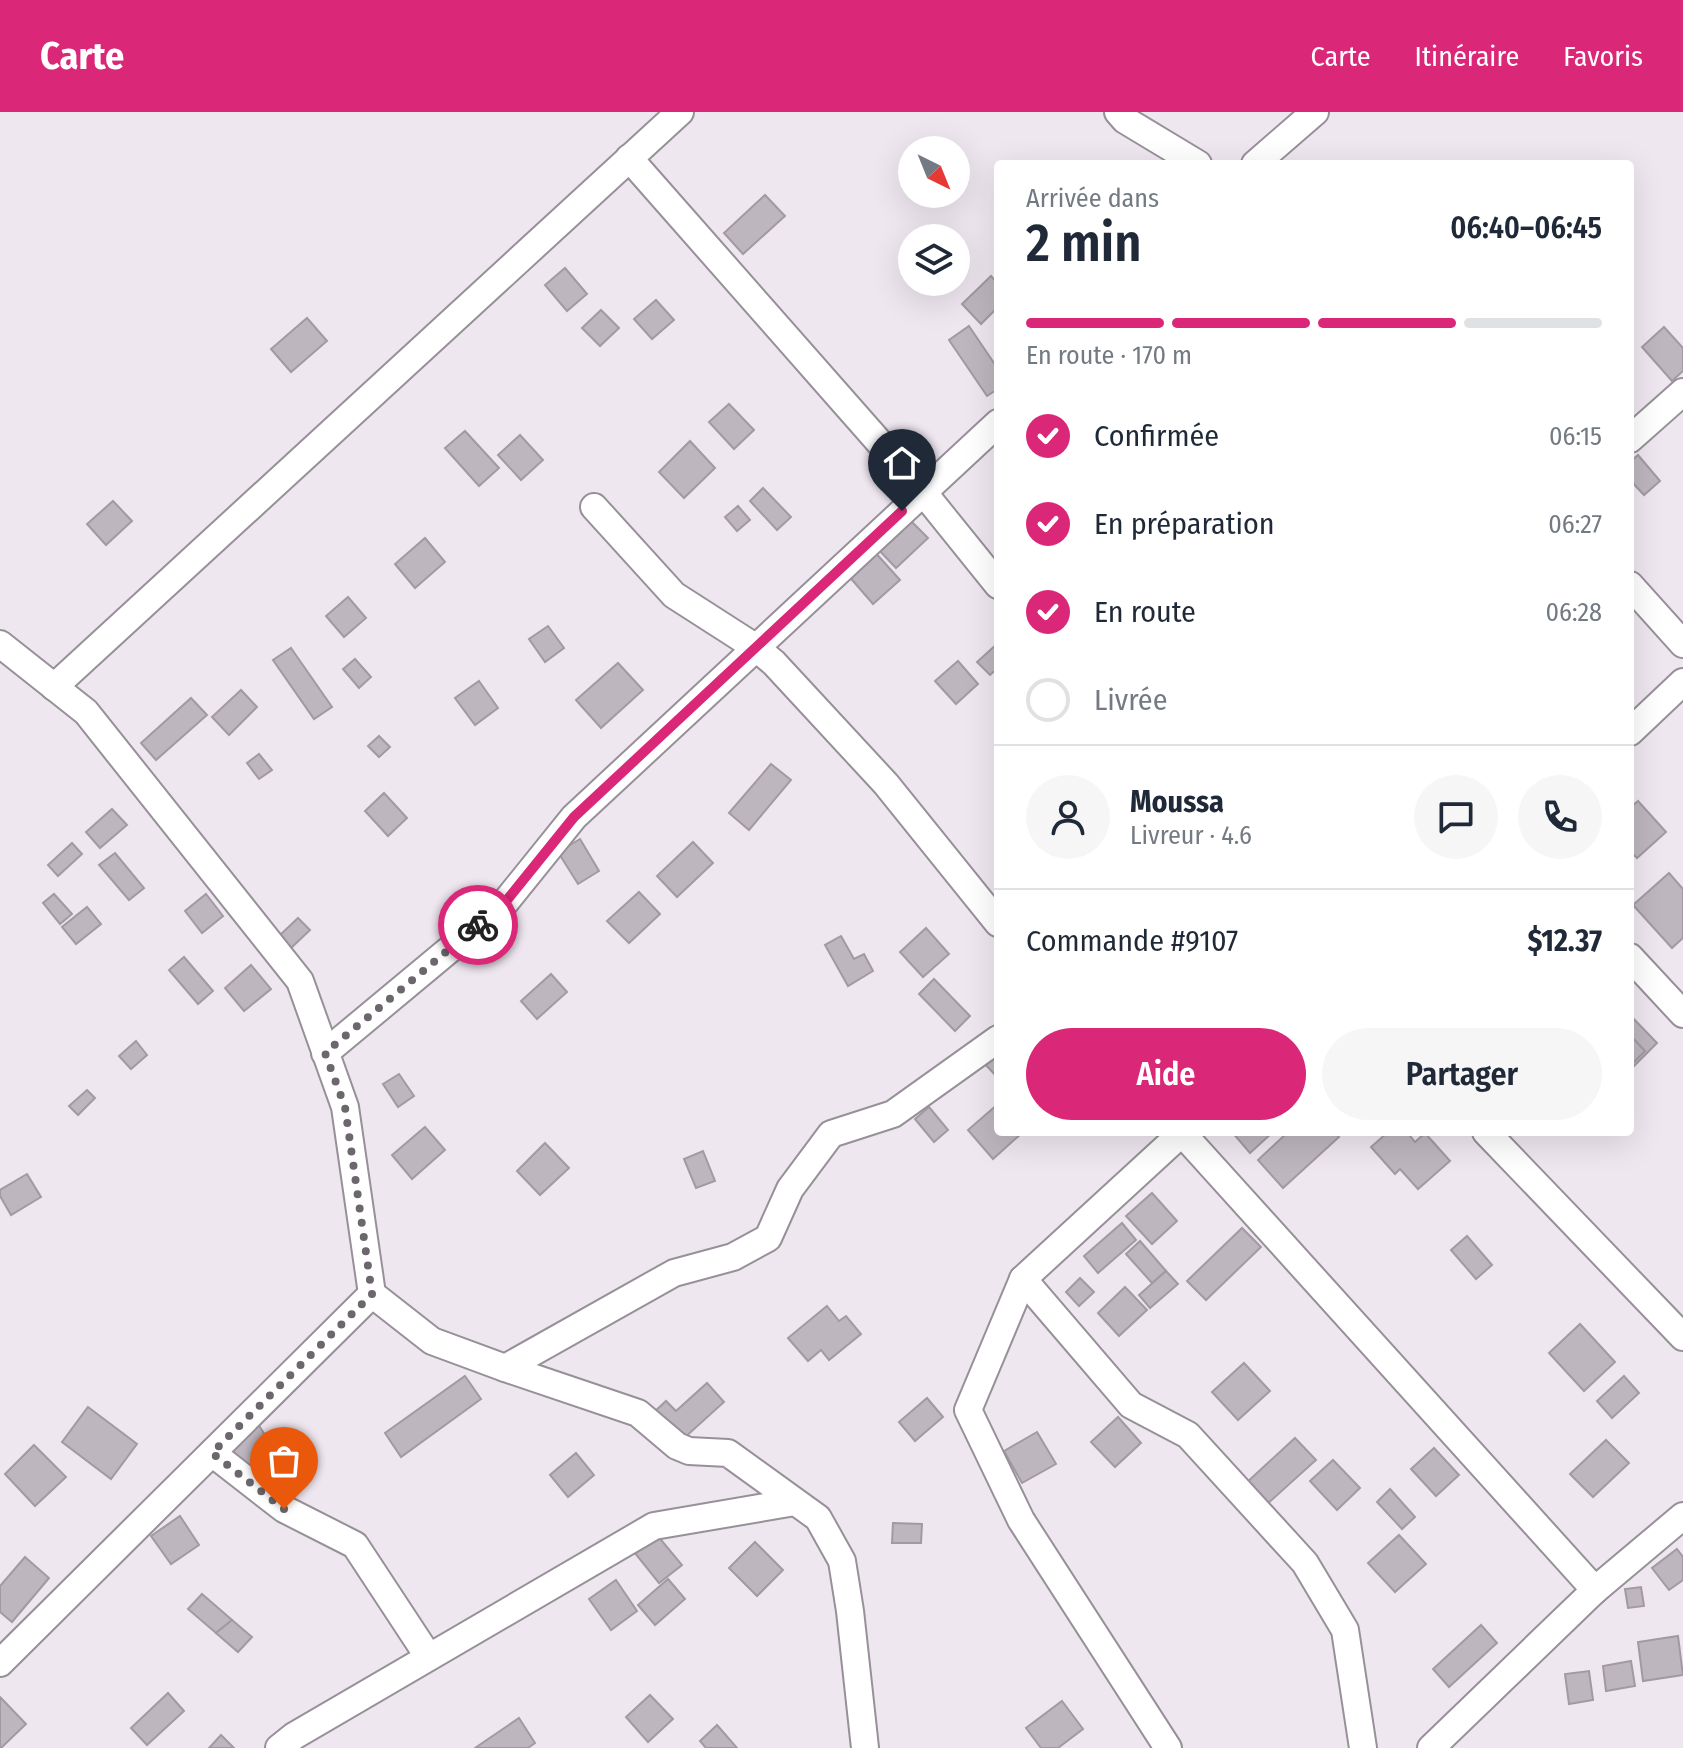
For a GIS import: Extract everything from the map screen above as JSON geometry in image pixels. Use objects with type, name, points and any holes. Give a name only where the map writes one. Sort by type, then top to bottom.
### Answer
[{"type":"street","points":[[54,687],[680,112]]},
{"type":"street","points":[[1118,112],[1125,120],[1191,160]]},
{"type":"street","points":[[1260,160],[1315,112]]},
{"type":"street","points":[[629,158],[923,492],[994,580]]},
{"type":"street","points":[[1634,435],[1683,392]]},
{"type":"street","points":[[325,1053],[503,905],[574,817],[994,427]]},
{"type":"street","points":[[594,507],[674,595],[755,647],[774,663],[886,784],[994,918]]},
{"type":"street","points":[[1634,589],[1683,644]]},
{"type":"street","points":[[0,644],[86,712],[300,981],[345,1107],[372,1294],[432,1341],[638,1413],[677,1446],[689,1451],[728,1453],[818,1518],[842,1561],[865,1748]]},
{"type":"street","points":[[1634,728],[1683,682]]},
{"type":"street","points":[[1634,961],[1683,1014]]},
{"type":"street","points":[[505,1368],[674,1273],[733,1257],[768,1238],[790,1189],[831,1134],[893,1114],[994,1042]]},
{"type":"street","points":[[1168,1748],[1021,1520],[968,1410],[1023,1279],[1178,1136]]},
{"type":"street","points":[[1186,1136],[1595,1590]]},
{"type":"street","points":[[1490,1136],[1683,1337]]},
{"type":"street","points":[[1023,1279],[1131,1405],[1188,1435],[1305,1563],[1345,1630],[1363,1748]]},
{"type":"street","points":[[0,1663],[372,1294]]},
{"type":"street","points":[[212,1453],[284,1509],[355,1545],[428,1656]]},
{"type":"street","points":[[279,1748],[428,1656],[654,1526],[795,1502]]},
{"type":"street","points":[[1431,1748],[1595,1590],[1683,1516]]},
{"type":"building","points":[[765,195],[785,216],[743,254],[724,233]]},
{"type":"building","points":[[565,268],[587,294],[567,311],[545,285]]},
{"type":"building","points":[[991,276],[994,279],[994,311],[981,324],[962,304]]},
{"type":"building","points":[[656,300],[674,320],[652,339],[634,319]]},
{"type":"building","points":[[601,310],[619,328],[600,346],[582,328]]},
{"type":"building","points":[[307,318],[327,341],[291,372],[271,349]]},
{"type":"building","points":[[969,326],[994,363],[994,392],[987,396],[949,340]]},
{"type":"building","points":[[1664,327],[1683,348],[1683,371],[1672,381],[1642,347]]},
{"type":"building","points":[[729,404],[754,430],[734,449],[709,422]]},
{"type":"building","points":[[465,431],[499,468],[479,486],[445,448]]},
{"type":"building","points":[[520,435],[543,460],[521,480],[498,455]]},
{"type":"building","points":[[690,441],[715,468],[684,498],[659,472]]},
{"type":"building","points":[[1638,455],[1660,481],[1644,495],[1634,484],[1634,458]]},
{"type":"building","points":[[763,488],[791,517],[777,530],[750,501]]},
{"type":"building","points":[[113,501],[132,521],[106,545],[87,524]]},
{"type":"building","points":[[738,506],[750,520],[737,531],[725,517]]},
{"type":"building","points":[[908,518],[928,538],[896,568],[877,548]]},
{"type":"building","points":[[425,538],[445,562],[415,588],[395,564]]},
{"type":"building","points":[[873,550],[900,580],[873,604],[847,574]]},
{"type":"building","points":[[348,597],[366,618],[344,637],[326,616]]},
{"type":"building","points":[[548,626],[564,648],[545,662],[529,639]]},
{"type":"building","points":[[994,647],[994,672],[990,675],[977,662]]},
{"type":"building","points":[[291,648],[332,707],[314,719],[273,660]]},
{"type":"building","points":[[355,659],[371,677],[359,688],[343,669]]},
{"type":"building","points":[[958,661],[978,684],[956,704],[935,681]]},
{"type":"building","points":[[618,663],[643,690],[601,728],[576,700]]},
{"type":"building","points":[[479,681],[498,708],[475,725],[455,698]]},
{"type":"building","points":[[241,690],[257,707],[229,735],[212,717]]},
{"type":"building","points":[[191,698],[207,715],[156,760],[141,743]]},
{"type":"building","points":[[379,736],[390,747],[379,757],[368,746]]},
{"type":"building","points":[[259,754],[272,770],[259,779],[247,763]]},
{"type":"building","points":[[771,764],[791,780],[749,830],[729,813]]},
{"type":"building","points":[[384,793],[407,818],[388,836],[365,811]]},
{"type":"building","points":[[1638,801],[1666,832],[1637,858],[1634,855],[1634,804]]},
{"type":"building","points":[[112,809],[127,825],[100,848],[86,832]]},
{"type":"building","points":[[580,839],[599,871],[578,884],[558,852]]},
{"type":"building","points":[[693,842],[713,863],[677,897],[657,876]]},
{"type":"building","points":[[72,843],[82,854],[58,876],[48,865]]},
{"type":"building","points":[[115,853],[144,888],[129,900],[99,865]]},
{"type":"building","points":[[1669,873],[1683,889],[1683,938],[1672,948],[1634,904]]},
{"type":"building","points":[[639,892],[660,914],[629,943],[607,921]]},
{"type":"building","points":[[54,894],[72,914],[60,924],[43,903]]},
{"type":"building","points":[[206,894],[223,916],[202,933],[185,911]]},
{"type":"building","points":[[87,907],[101,924],[76,944],[62,927]]},
{"type":"building","points":[[298,918],[310,930],[291,948],[279,936]]},
{"type":"building","points":[[926,928],[949,954],[923,977],[900,952]]},
{"type":"building","points":[[841,936],[854,959],[864,954],[873,971],[848,986],[825,945]]},
{"type":"building","points":[[184,957],[213,991],[198,1004],[169,970]]},
{"type":"building","points":[[251,965],[271,989],[244,1011],[225,988]]},
{"type":"building","points":[[551,974],[567,992],[537,1019],[521,1001]]},
{"type":"building","points":[[934,979],[970,1016],[955,1031],[919,994]]},
{"type":"building","points":[[1634,1019],[1657,1043],[1634,1066]]},
{"type":"building","points":[[1634,1039],[1645,1051],[1634,1062]]},
{"type":"building","points":[[136,1041],[147,1055],[131,1069],[119,1056]]},
{"type":"building","points":[[994,1049],[994,1074],[982,1061]]},
{"type":"building","points":[[399,1074],[414,1096],[398,1107],[383,1084]]},
{"type":"building","points":[[87,1090],[95,1098],[78,1115],[69,1106]]},
{"type":"building","points":[[929,1107],[948,1130],[934,1142],[915,1119]]},
{"type":"building","points":[[994,1107],[994,1136],[1019,1136],[993,1159],[968,1130]]},
{"type":"building","points":[[425,1127],[445,1150],[412,1179],[392,1155]]},
{"type":"building","points":[[1235,1136],[1269,1136],[1250,1153]]},
{"type":"building","points":[[1284,1136],[1339,1137],[1283,1188],[1258,1160]]},
{"type":"building","points":[[1383,1136],[1410,1136],[1415,1142],[1422,1136],[1428,1136],[1450,1161],[1418,1189],[1400,1169],[1395,1174],[1371,1147]]},
{"type":"building","points":[[545,1143],[569,1168],[540,1195],[517,1171]]},
{"type":"building","points":[[703,1151],[715,1181],[696,1188],[684,1159]]},
{"type":"building","points":[[27,1174],[41,1197],[11,1215],[0,1196],[0,1190]]},
{"type":"building","points":[[1152,1193],[1177,1221],[1152,1244],[1126,1216]]},
{"type":"building","points":[[1122,1223],[1136,1240],[1098,1273],[1084,1256]]},
{"type":"building","points":[[1242,1228],[1261,1247],[1206,1300],[1187,1281]]},
{"type":"building","points":[[1467,1236],[1492,1265],[1476,1279],[1451,1250]]},
{"type":"building","points":[[1140,1241],[1166,1271],[1152,1283],[1126,1254]]},
{"type":"building","points":[[1166,1271],[1178,1284],[1150,1308],[1139,1295]]},
{"type":"building","points":[[1080,1278],[1094,1292],[1079,1306],[1066,1292]]},
{"type":"building","points":[[1125,1287],[1147,1310],[1119,1336],[1098,1313]]},
{"type":"building","points":[[827,1306],[839,1321],[846,1316],[861,1334],[829,1360],[821,1350],[808,1361],[788,1338]]},
{"type":"building","points":[[1580,1324],[1615,1362],[1584,1391],[1549,1353]]},
{"type":"building","points":[[1244,1363],[1270,1391],[1238,1420],[1212,1392]]},
{"type":"building","points":[[465,1376],[481,1399],[401,1457],[385,1433]]},
{"type":"building","points":[[1624,1376],[1639,1393],[1612,1418],[1597,1401]]},
{"type":"building","points":[[707,1383],[724,1402],[682,1440],[652,1414],[666,1401],[676,1411]]},
{"type":"building","points":[[927,1398],[943,1417],[915,1441],[899,1422]]},
{"type":"building","points":[[88,1407],[137,1444],[111,1479],[62,1442]]},
{"type":"building","points":[[1118,1417],[1141,1443],[1115,1467],[1091,1442]]},
{"type":"building","points":[[255,1419],[296,1485],[284,1496],[229,1452]]},
{"type":"building","points":[[1037,1432],[1056,1464],[1022,1483],[1004,1451]]},
{"type":"building","points":[[1295,1438],[1316,1460],[1265,1506],[1245,1484]]},
{"type":"building","points":[[1606,1440],[1629,1463],[1593,1497],[1570,1474]]},
{"type":"building","points":[[34,1445],[66,1477],[35,1506],[5,1474]]},
{"type":"building","points":[[1434,1448],[1459,1475],[1436,1496],[1411,1469]]},
{"type":"building","points":[[576,1453],[594,1475],[568,1497],[550,1475]]},
{"type":"building","points":[[1333,1460],[1360,1488],[1337,1510],[1310,1481]]},
{"type":"building","points":[[1390,1489],[1415,1517],[1402,1529],[1377,1502]]},
{"type":"building","points":[[180,1516],[199,1545],[171,1564],[151,1536]]},
{"type":"building","points":[[893,1523],[922,1524],[921,1543],[892,1543]]},
{"type":"building","points":[[652,1529],[682,1565],[659,1583],[630,1547]]},
{"type":"building","points":[[1399,1535],[1426,1564],[1395,1592],[1368,1563]]},
{"type":"building","points":[[755,1542],[783,1570],[757,1596],[729,1568]]},
{"type":"building","points":[[1677,1549],[1683,1557],[1683,1580],[1669,1590],[1652,1568]]},
{"type":"building","points":[[25,1557],[49,1578],[12,1622],[0,1612],[0,1586]]},
{"type":"building","points":[[668,1579],[685,1599],[655,1625],[638,1605]]},
{"type":"building","points":[[616,1580],[637,1611],[611,1630],[589,1599]]},
{"type":"building","points":[[1641,1587],[1644,1606],[1628,1608],[1625,1589]]},
{"type":"building","points":[[202,1594],[232,1620],[216,1633],[188,1609]]},
{"type":"building","points":[[232,1620],[252,1637],[238,1652],[216,1633]]},
{"type":"building","points":[[1481,1625],[1497,1643],[1449,1687],[1433,1669]]},
{"type":"building","points":[[1678,1636],[1683,1675],[1643,1681],[1638,1642]]},
{"type":"building","points":[[1631,1661],[1635,1686],[1606,1691],[1603,1666]]},
{"type":"building","points":[[1589,1671],[1593,1700],[1569,1704],[1565,1674]]},
{"type":"building","points":[[168,1693],[184,1711],[147,1745],[131,1728]]},
{"type":"building","points":[[650,1695],[673,1719],[648,1742],[626,1717]]},
{"type":"building","points":[[0,1697],[26,1724],[1,1748],[0,1748]]},
{"type":"building","points":[[1062,1701],[1083,1729],[1058,1748],[1041,1748],[1026,1728]]},
{"type":"building","points":[[519,1718],[535,1743],[528,1748],[475,1748]]},
{"type":"building","points":[[717,1725],[737,1748],[706,1748],[700,1741]]},
{"type":"building","points":[[221,1735],[234,1748],[209,1748]]},
{"type":"way so far","points":[[284,1509],[212,1453],[372,1294],[345,1107],[325,1053],[478,925]]},
{"type":"route","points":[[478,925],[503,905],[574,817],[902,511]]}]
